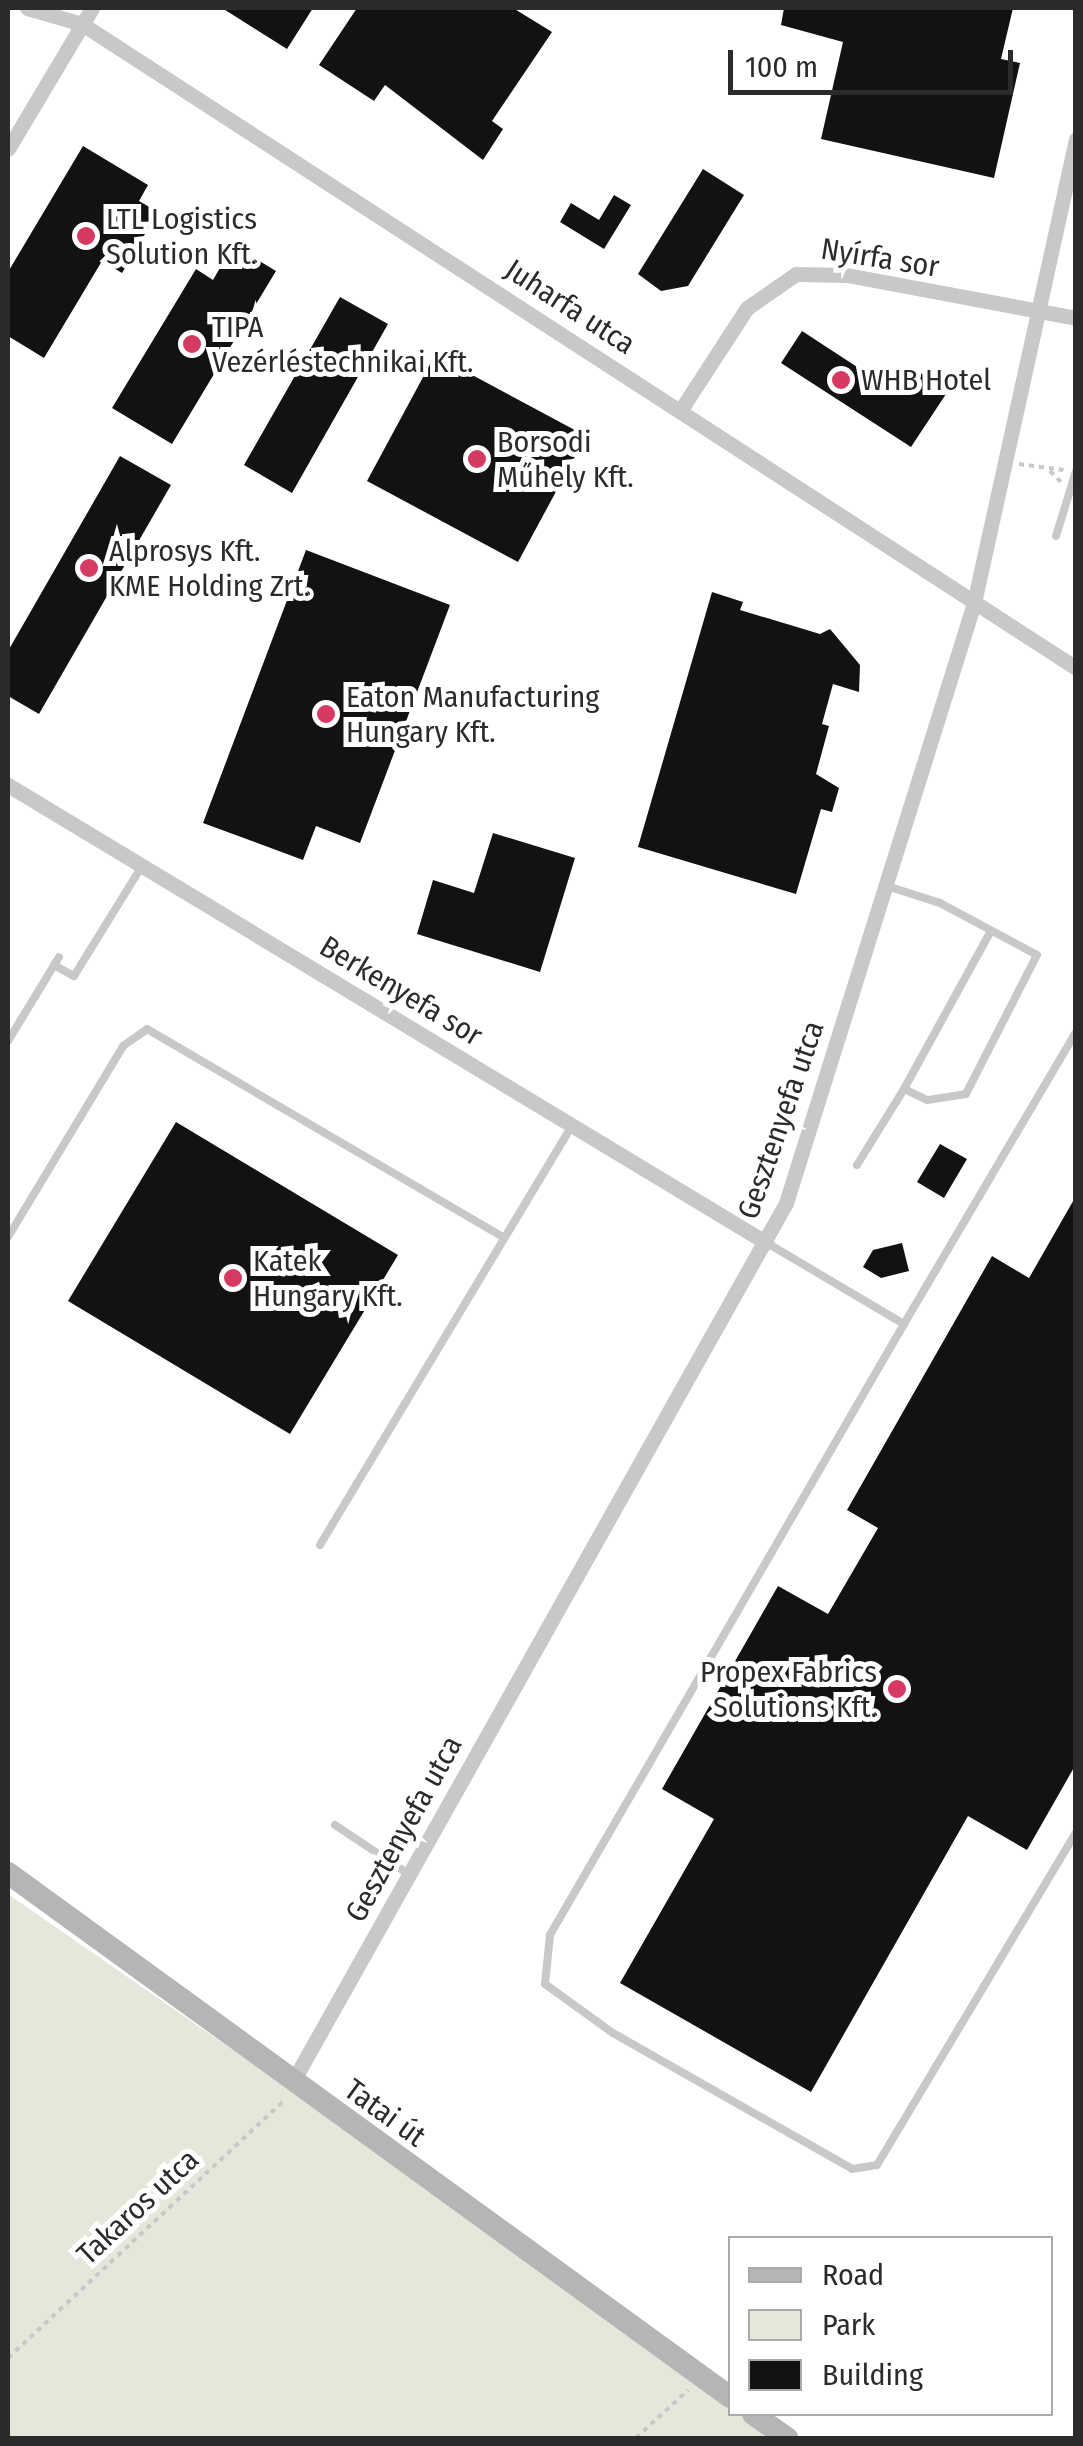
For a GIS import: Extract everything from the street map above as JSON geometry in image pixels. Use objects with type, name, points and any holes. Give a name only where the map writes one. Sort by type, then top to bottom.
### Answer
[{"type":"street","name":"Juharfa utca","points":[[27,8],[82,24],[1076,668]]},
{"type":"street","points":[[8,149],[92,8]]},
{"type":"street","name":"Gesztenyefa utca","points":[[292,2084],[767,1242],[887,886],[974,603],[1076,140]]},
{"type":"street","name":"Nyírfa sor","points":[[680,411],[758,295],[796,274],[848,275],[1076,318]]},
{"type":"street","name":"Berkenyefa sor","points":[[8,785],[767,1242]]},
{"type":"street","name":"Tatai út","points":[[10,1878],[728,2395]]},
{"type":"street","points":[[756,2416],[787,2438]]},
{"type":"lane","points":[[1056,536],[1076,471]]},
{"type":"lane","points":[[8,1041],[56,961],[74,976],[142,866]]},
{"type":"lane","points":[[887,886],[1036,955],[1030,982],[960,1100],[944,1105],[904,1088]]},
{"type":"lane","points":[[857,1165],[991,931]]},
{"type":"lane","points":[[8,1237],[123,1046],[147,1029],[504,1238]]},
{"type":"lane","points":[[1076,1032],[550,1934],[545,1984],[613,2033],[852,2169],[877,2165],[1076,1833]]},
{"type":"lane","points":[[320,1545],[572,1126]]},
{"type":"lane","points":[[767,1242],[904,1324]]},
{"type":"lane","points":[[334,1825],[410,1875]]},
{"type":"path","points":[[1004,461],[1050,471]]},
{"type":"path","name":"Takaros utca","points":[[8,2358],[279,2106],[292,2084]]},
{"type":"path","points":[[636,2438],[703,2376]]},
{"type":"green space","points":[[8,1894],[728,2394],[728,2416],[761,2416],[797,2438],[8,2438]]},
{"type":"building","points":[[222,8],[313,8],[287,49]]},
{"type":"building","points":[[357,8],[513,8],[552,32],[492,121],[503,129],[483,160],[385,85],[374,101],[319,65]]},
{"type":"building","points":[[784,8],[1013,8],[1001,59],[1020,63],[994,178],[821,139],[843,42],[781,25]]},
{"type":"building","name":"LTL Logistics Solution Kft.","points":[[83,146],[148,185],[139,201],[158,212],[122,273],[102,261],[44,358],[8,336],[8,272]]},
{"type":"building","points":[[703,169],[744,195],[688,286],[661,291],[638,274]]},
{"type":"building","points":[[614,195],[631,205],[604,249],[560,222],[571,203],[599,220]]},
{"type":"building","name":"TIPA Vezérléstechnikai Kft.","points":[[233,245],[276,271],[172,444],[112,408],[196,269],[213,280]]},
{"type":"building","points":[[340,297],[388,324],[292,493],[244,465]]},
{"type":"building","name":"WHB Hotel","points":[[802,331],[897,393],[913,368],[948,391],[911,447],[781,363]]},
{"type":"building","name":"Borsodi Műhely Kft.","points":[[435,355],[586,436],[518,562],[367,481]]},
{"type":"building","name":"Alprosys Kft. KME Holding Zrt.","points":[[120,456],[171,485],[39,714],[8,696],[8,651]]},
{"type":"building","name":"Eaton Manufacturing Hungary Kft.","points":[[306,550],[450,605],[360,843],[316,826],[303,860],[203,823]]},
{"type":"building","points":[[712,592],[743,602],[740,610],[820,634],[830,629],[860,665],[859,692],[833,684],[822,724],[829,726],[816,774],[839,788],[832,812],[821,809],[796,894],[638,847]]},
{"type":"building","points":[[493,833],[575,858],[540,972],[417,934],[433,880],[474,893]]},
{"type":"building","name":"Katek Hungary Kft.","points":[[176,1122],[398,1255],[290,1434],[68,1301]]},
{"type":"building","points":[[940,1144],[967,1159],[944,1198],[917,1182]]},
{"type":"building","name":"Propex Fabrics Solutions Kft.","points":[[1076,1196],[1076,1764],[1027,1850],[968,1816],[811,2092],[620,1983],[714,1819],[662,1789],[778,1586],[828,1614],[878,1528],[847,1510],[992,1256],[1029,1278]]},
{"type":"building","points":[[902,1243],[909,1271],[881,1278],[863,1267],[873,1250]]},
{"type":"place","name":"LTL Logistics Solution Kft.","points":[[86,236]]},
{"type":"place","name":"TIPA Vezérléstechnikai Kft.","points":[[192,344]]},
{"type":"place","name":"WHB Hotel","points":[[841,380]]},
{"type":"place","name":"Borsodi Műhely Kft.","points":[[477,459]]},
{"type":"place","name":"Alprosys Kft. KME Holding Zrt.","points":[[89,568]]},
{"type":"place","name":"Eaton Manufacturing Hungary Kft.","points":[[326,714]]},
{"type":"place","name":"Katek Hungary Kft.","points":[[233,1278]]},
{"type":"place","name":"Propex Fabrics Solutions Kft.","points":[[897,1689]]}]
